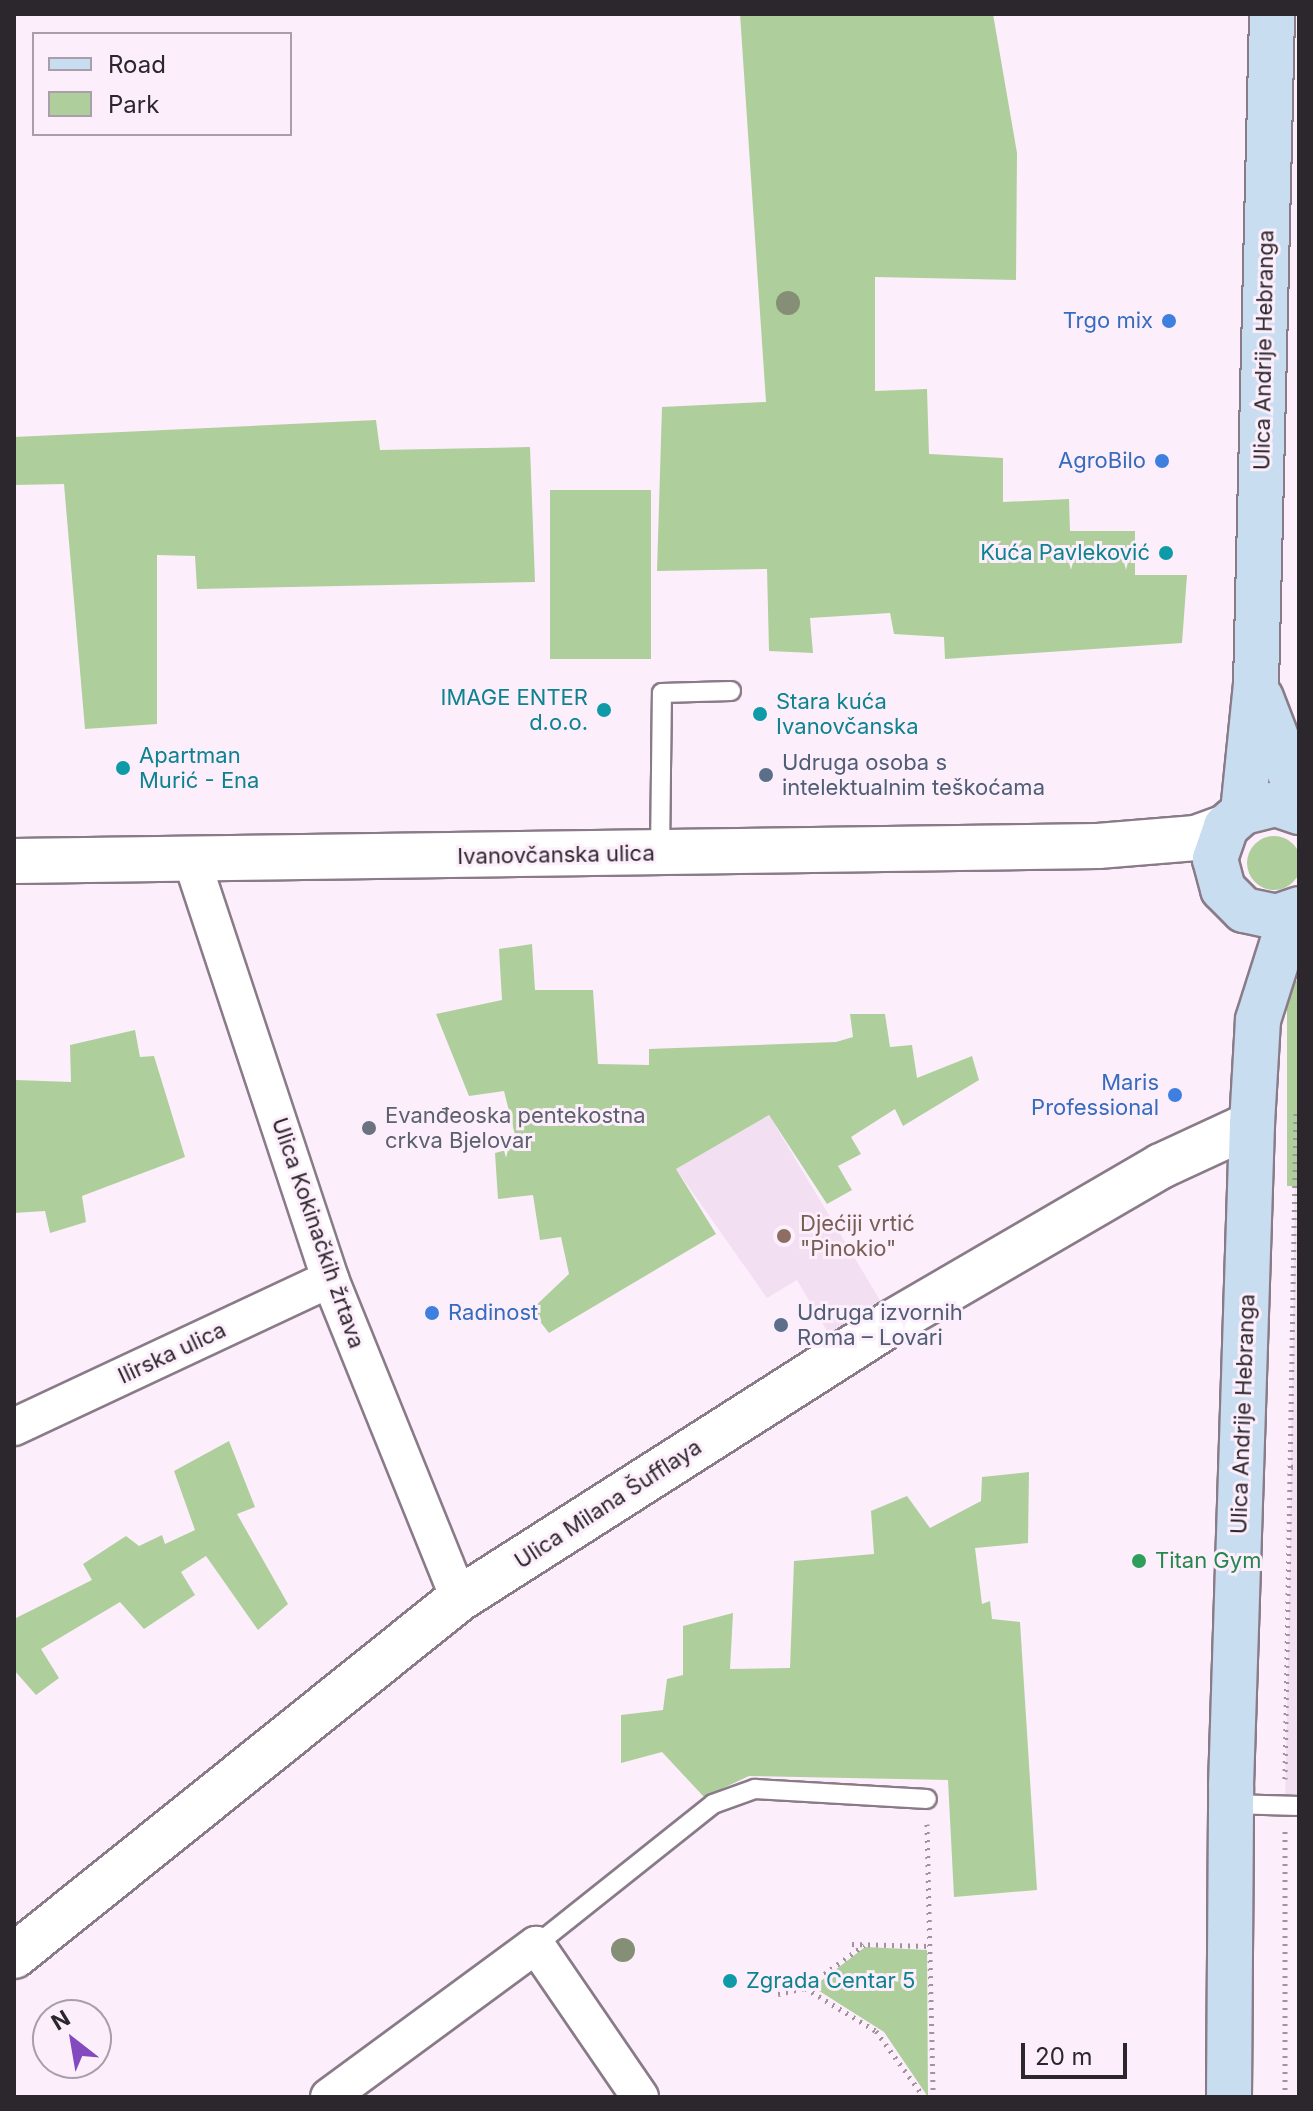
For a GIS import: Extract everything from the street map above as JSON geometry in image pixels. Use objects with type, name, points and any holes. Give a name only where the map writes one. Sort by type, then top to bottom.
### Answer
[{"type":"main road","name":"Ulica Andrije Hebranga","points":[[1258,1020],[1224,888],[1256,685],[1281,29]]},
{"type":"main road","name":"Ulica Andrije Hebranga","points":[[1256,685],[1299,797]]},
{"type":"main road","points":[[1234,820],[1276,804],[1299,812]]},
{"type":"main road","name":"Ulica Andrije Hebranga","points":[[1224,888],[1257,915],[1295,911],[1258,1020],[1252,1124],[1230,1804],[1229,2097]]},
{"type":"street","name":"Ivanovčanska ulica","points":[[14,861],[192,861],[1098,846],[1196,838],[1234,820]]},
{"type":"street","name":"Ivanovčanska ulica","points":[[1098,846],[1224,888]]},
{"type":"street","name":"Ulica Kokinačkih žrtava","points":[[192,861],[330,1279],[459,1599]]},
{"type":"street","name":"Ulica Milana Šufflaya","points":[[14,1956],[459,1599],[873,1334],[1161,1166],[1252,1124]]},
{"type":"street","name":"Ilirska ulica","points":[[14,1427],[330,1279]]},
{"type":"street","points":[[329,2097],[536,1945],[640,2097]]},
{"type":"lane","points":[[660,853],[662,693],[731,691]]},
{"type":"lane","points":[[536,1945],[713,1804],[755,1789],[927,1799]]},
{"type":"lane","points":[[1230,1804],[1292,1806]]},
{"type":"path","points":[[1285,2097],[1292,1806],[1289,1607],[1297,1210],[1296,1092]]},
{"type":"path","points":[[1291,1467],[1299,1466]]},
{"type":"path","points":[[1289,1607],[1299,1601]]},
{"type":"path","points":[[927,1799],[933,2097]]},
{"type":"path","points":[[852,1944],[930,1946]]},
{"type":"path","points":[[778,1994],[805,1988],[864,1945]]},
{"type":"path","points":[[805,1988],[876,2031],[924,2097]]},
{"type":"shaded area","points":[[1296,1092],[1299,1806],[1285,1806],[1289,1607]]},
{"type":"shaded area","name":"Djećiji vrtić \"Pinokio\"","points":[[769,1115],[893,1322],[841,1355],[797,1280],[767,1298],[676,1169]]},
{"type":"green space","points":[[740,14],[993,14],[1017,153],[1016,280],[875,277],[875,391],[927,389],[929,454],[1003,458],[1003,502],[1069,499],[1070,531],[1135,531],[1135,575],[1187,575],[1182,643],[945,659],[944,637],[894,634],[890,613],[810,618],[813,653],[769,651],[767,569],[657,571],[662,407],[766,402]]},
{"type":"green space","points":[[376,420],[380,450],[530,447],[535,582],[197,589],[195,556],[157,555],[157,724],[85,729],[64,484],[14,485],[14,437]]},
{"type":"green space","points":[[550,490],[651,490],[651,659],[550,659]]},
{"type":"green space","points":[[1274,836],[1293,844],[1301,863],[1293,882],[1274,890],[1255,882],[1247,863],[1255,844]]},
{"type":"green space","points":[[532,944],[535,990],[593,990],[598,1064],[649,1065],[649,1049],[836,1042],[853,1037],[850,1014],[885,1014],[890,1047],[912,1045],[917,1078],[972,1056],[979,1080],[903,1126],[895,1109],[851,1137],[861,1154],[838,1166],[852,1190],[827,1204],[769,1115],[676,1169],[716,1234],[549,1333],[531,1310],[569,1274],[561,1237],[540,1240],[533,1195],[498,1199],[495,1153],[518,1147],[504,1091],[469,1096],[436,1014],[502,1000],[499,949]]},
{"type":"green space","points":[[1287,981],[1299,981],[1299,1186],[1287,1186]]},
{"type":"green space","points":[[135,1030],[140,1057],[154,1056],[185,1157],[82,1196],[86,1222],[50,1233],[45,1211],[14,1213],[14,1059],[16,1080],[71,1082],[70,1045]]},
{"type":"green space","points":[[229,1441],[255,1507],[237,1514],[288,1604],[258,1630],[206,1556],[181,1572],[195,1595],[144,1629],[120,1602],[41,1649],[59,1678],[36,1695],[14,1670],[14,1619],[92,1580],[83,1564],[126,1536],[139,1546],[162,1535],[165,1544],[195,1530],[174,1471]]},
{"type":"green space","points":[[1029,1472],[1028,1543],[975,1548],[982,1604],[990,1601],[992,1619],[1020,1622],[1037,1890],[954,1897],[948,1780],[749,1776],[704,1797],[662,1752],[621,1763],[621,1715],[663,1710],[667,1679],[683,1675],[683,1626],[733,1613],[730,1669],[790,1668],[794,1561],[874,1554],[871,1511],[907,1496],[930,1528],[981,1501],[982,1477]]},
{"type":"green space","points":[[865,1947],[927,1950],[928,2097],[884,2032],[813,1987]]},
{"type":"place","name":"Trgo mix","points":[[1169,321]]},
{"type":"place","name":"AgroBilo","points":[[1162,461]]},
{"type":"place","name":"Kuća Pavleković","points":[[1166,553]]},
{"type":"place","name":"IMAGE ENTER d.o.o.","points":[[604,710]]},
{"type":"place","name":"Stara kuća Ivanovčanska","points":[[760,714]]},
{"type":"place","name":"Apartman Murić - Ena","points":[[123,768]]},
{"type":"place","name":"Udruga osoba s intelektualnim teškoćama","points":[[766,775]]},
{"type":"place","name":"Maris Professional","points":[[1175,1095]]},
{"type":"place","name":"Evanđeoska pentekostna crkva Bjelovar","points":[[369,1128]]},
{"type":"place","name":"Djećiji vrtić \"Pinokio\"","points":[[784,1236]]},
{"type":"place","name":"Radinost","points":[[432,1313]]},
{"type":"place","name":"Udruga izvornih Roma – Lovari","points":[[781,1325]]},
{"type":"place","name":"Titan Gym","points":[[1139,1561]]},
{"type":"place","name":"Zgrada Centar 5","points":[[730,1981]]}]
